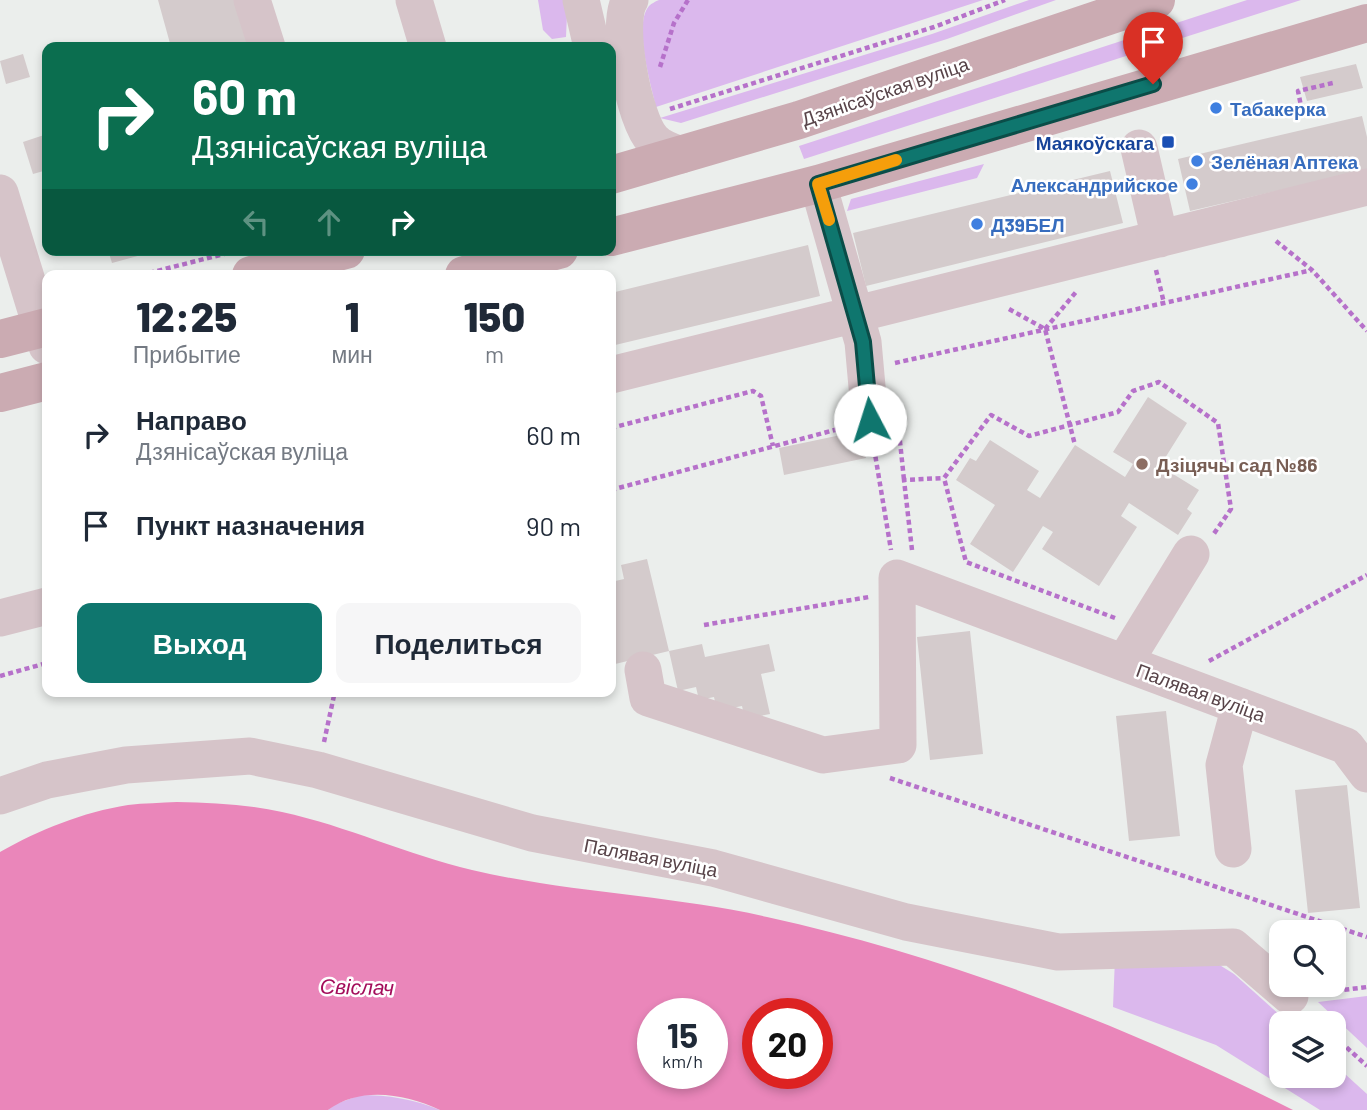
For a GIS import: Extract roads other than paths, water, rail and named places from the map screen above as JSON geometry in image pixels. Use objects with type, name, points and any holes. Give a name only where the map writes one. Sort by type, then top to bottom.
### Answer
[{"type":"main road","name":"Дзянісаўская вуліца","points":[[616,174],[799,120],[1156,0]]},
{"type":"main road","points":[[616,236],[818,184],[1361,25]]},
{"type":"main road","points":[[269,270],[320,256]]},
{"type":"main road","points":[[483,270],[536,256]]},
{"type":"main road","points":[[0,339],[42,334]]},
{"type":"main road","points":[[0,393],[42,382]]},
{"type":"street","points":[[252,0],[265,42]]},
{"type":"street","points":[[414,0],[427,42]]},
{"type":"street","points":[[581,0],[591,42]]},
{"type":"street","points":[[631,0],[626,6],[624,44],[640,119],[651,138],[663,148],[681,155]]},
{"type":"street","points":[[1139,148],[1160,239]]},
{"type":"street","points":[[818,184],[884,424]]},
{"type":"street","points":[[616,374],[1367,187]]},
{"type":"street","points":[[0,192],[42,322]]},
{"type":"street","points":[[1124,663],[1191,554]]},
{"type":"street","name":"Палявая вуліца","points":[[643,670],[648,698],[823,755],[898,745],[906,589],[1124,663],[1346,746],[1367,774]]},
{"type":"street","points":[[0,618],[42,607]]},
{"type":"street","points":[[1233,849],[1224,765],[1240,706]]},
{"type":"street","name":"Палявая вуліца","points":[[0,796],[47,779],[126,765],[250,756],[318,770],[532,834],[713,868],[906,922],[1058,952],[1233,947],[1269,978]]},
{"type":"water","name":"Свіслач","points":[[190,802],[269,809],[330,825],[424,857],[472,870],[545,884],[730,910],[835,933],[970,973],[1036,997],[1166,1050],[1293,1110],[440,1110],[398,1097],[369,1095],[341,1102],[328,1110],[0,1110],[0,852],[30,836],[78,817],[128,805]]},
{"type":"place","name":"Табакерка","points":[[1216,108]]},
{"type":"place","name":"Маякоўскага","points":[[1168,142]]},
{"type":"place","name":"Зелёная Аптека","points":[[1197,161]]},
{"type":"place","name":"Александрийское","points":[[1192,184]]},
{"type":"place","name":"Д39БЕЛ","points":[[977,224]]},
{"type":"place","name":"Дзіцячы сад №86","points":[[1142,464]]}]
